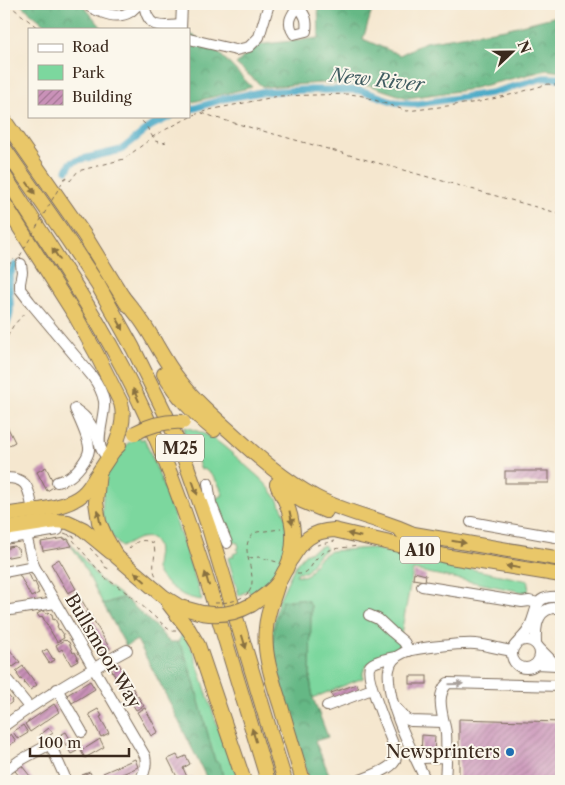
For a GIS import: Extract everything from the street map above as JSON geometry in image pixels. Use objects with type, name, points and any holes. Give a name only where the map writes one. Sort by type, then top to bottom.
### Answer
[{"type":"highway","name":"M25","points":[[4,120],[85,236],[122,296],[172,387],[189,408],[214,430]]},
{"type":"highway","name":"M25","points":[[4,148],[83,263],[125,332],[166,415],[206,505],[222,571],[285,781]]},
{"type":"highway","name":"M25","points":[[4,175],[98,322],[133,388],[156,439],[200,557],[268,781]]},
{"type":"highway","points":[[4,203],[75,315],[121,403],[123,412],[121,428],[111,454]]},
{"type":"highway","name":"M25","points":[[122,296],[143,323],[167,363],[187,390],[202,406],[274,470],[298,487],[332,505],[411,533]]},
{"type":"highway","points":[[4,515],[64,505],[76,499],[86,490],[111,454],[126,439],[135,433],[159,424],[183,422],[214,430],[238,450],[272,481],[283,496],[290,513],[293,538],[290,559],[278,582],[267,616],[265,641],[276,691],[303,781]]},
{"type":"highway","points":[[99,472],[96,502],[99,522],[106,538],[123,553],[164,597],[198,645],[244,781]]},
{"type":"highway","name":"A10","points":[[272,481],[302,501],[324,511],[391,530],[561,559]]},
{"type":"highway","points":[[4,529],[56,521],[68,522],[123,553]]},
{"type":"highway","name":"A10","points":[[290,559],[300,545],[309,537],[334,530],[459,558],[561,575]]},
{"type":"highway","points":[[164,597],[180,607],[219,615],[241,610],[250,598],[269,592],[278,582]]},
{"type":"street","points":[[90,7],[103,14],[117,16],[129,13],[139,4]]},
{"type":"street","points":[[144,4],[146,14],[154,24],[181,27],[182,4]]},
{"type":"street","points":[[190,39],[236,50],[249,47],[259,37],[269,4]]},
{"type":"street","points":[[18,260],[22,272],[20,289],[92,376],[102,392],[104,409],[100,445]]},
{"type":"street","points":[[56,482],[69,477],[87,458],[89,449],[87,440],[75,409],[85,416],[102,451],[111,454]]},
{"type":"street","points":[[4,478],[22,480],[29,491],[34,510]]},
{"type":"street","points":[[208,483],[206,505],[227,543]]},
{"type":"street","points":[[471,522],[561,538]]},
{"type":"street","points":[[4,539],[58,530]]},
{"type":"street","name":"Bullsmoor Way","points":[[26,535],[34,566],[145,756],[146,767],[139,781]]},
{"type":"street","points":[[4,572],[34,566]]},
{"type":"street","points":[[422,586],[538,603]]},
{"type":"street","points":[[559,665],[537,664],[528,667],[520,666],[514,660],[515,647],[531,625],[538,603],[546,597],[561,597]]},
{"type":"street","points":[[4,611],[55,603]]},
{"type":"street","points":[[532,666],[539,658],[540,653],[537,646],[536,628],[539,618],[549,609],[561,608]]},
{"type":"street","points":[[369,615],[378,619],[404,642],[409,651]]},
{"type":"street","points":[[358,781],[384,770],[393,764],[395,760],[395,749],[372,689],[369,676],[370,666],[374,663],[409,651],[474,644],[515,647],[522,640],[527,640],[559,665]]},
{"type":"street","points":[[4,726],[57,689],[127,650]]},
{"type":"street","points":[[396,657],[389,670],[393,705],[426,781]]},
{"type":"street","points":[[4,676],[29,707]]},
{"type":"street","points":[[445,781],[446,734],[441,713],[442,691],[448,683],[561,686]]},
{"type":"street","points":[[57,689],[82,732]]},
{"type":"street","points":[[327,706],[372,689]]},
{"type":"street","points":[[393,705],[410,721],[444,722]]},
{"type":"street","points":[[4,772],[19,761],[50,744],[64,775]]},
{"type":"street","points":[[416,760],[446,757]]},
{"type":"path","points":[[8,4],[38,28]]},
{"type":"path","points":[[190,117],[201,112],[279,96],[350,94],[363,96],[407,111],[479,102],[548,84],[561,86]]},
{"type":"path","points":[[201,112],[561,214]]},
{"type":"path","points":[[138,118],[145,124],[155,142],[166,142]]},
{"type":"path","points":[[4,312],[6,271],[9,264],[18,260],[64,179],[67,177],[70,181],[78,170],[124,159],[167,128],[188,118]]},
{"type":"path","points":[[4,343],[13,326],[22,316],[30,302]]},
{"type":"path","points":[[215,604],[230,602],[243,597],[250,598],[253,580],[248,558],[249,539],[254,533],[281,529]]},
{"type":"path","points":[[81,540],[68,534],[96,569],[113,585],[130,595],[171,631],[179,631]]},
{"type":"path","points":[[123,553],[136,542],[142,540],[147,540],[153,544],[155,549],[153,572],[160,580]]},
{"type":"path","points":[[315,545],[335,541]]},
{"type":"path","points":[[298,574],[308,572],[314,561],[329,550],[358,546],[349,543]]},
{"type":"path","points":[[87,545],[100,559],[106,569],[111,570]]},
{"type":"path","points":[[248,558],[259,557],[276,562]]},
{"type":"green space","points":[[20,4],[82,4],[102,28],[49,28]]},
{"type":"green space","points":[[318,4],[374,4],[363,39],[400,55],[425,42],[505,29],[561,15],[561,72],[547,70],[466,90],[407,98],[368,85],[322,83],[263,87],[236,64],[256,45],[319,38]]},
{"type":"green space","points":[[190,34],[212,46],[252,87],[190,103]]},
{"type":"green space","points":[[184,427],[209,436],[228,450],[265,484],[277,499],[283,511],[287,523],[287,540],[279,565],[269,580],[251,595],[248,590],[239,596],[228,558],[238,552],[238,543],[229,540],[213,500],[223,495],[216,480],[204,469],[201,470],[196,456],[193,457],[183,432],[185,432]]},
{"type":"green space","points":[[139,436],[141,440],[144,438],[160,478],[202,600],[183,595],[160,576],[156,568],[158,549],[152,538],[139,538],[121,547],[110,534],[102,513],[104,479],[119,452]]},
{"type":"green space","points":[[65,536],[99,579],[127,600],[121,598],[103,604],[80,559]]},
{"type":"green space","points":[[324,545],[327,549],[319,554],[306,572],[298,572],[296,575],[303,576],[308,574],[318,559],[331,551],[370,548],[529,581],[528,593],[413,570],[398,650],[367,665],[363,672],[363,678],[313,698],[310,679],[311,606],[308,601],[299,599],[288,600],[273,654],[271,635],[278,602],[292,572],[305,554]]},
{"type":"green space","points":[[121,598],[127,600],[166,639],[170,642],[178,642],[184,652],[215,761],[220,764],[224,781],[208,781],[137,640],[126,646],[103,604]]},
{"type":"green space","points":[[299,599],[308,601],[311,606],[310,679],[313,698],[328,737],[315,741],[332,781],[309,781],[276,668],[274,634],[282,601]]},
{"type":"green space","points":[[183,633],[193,651],[222,740],[232,759],[240,781],[224,781],[220,764],[215,761],[193,679],[184,652],[178,642]]},
{"type":"building","points":[[4,420],[15,442],[4,448]]},
{"type":"building","points":[[46,467],[55,486],[47,491],[37,472]]},
{"type":"building","points":[[505,471],[549,471],[549,483],[505,483]]},
{"type":"building","points":[[65,538],[65,540],[68,539],[72,546],[43,551],[41,542]]},
{"type":"building","points":[[15,546],[18,548],[19,555],[4,558],[4,550]]},
{"type":"building","points":[[59,559],[76,589],[68,593],[51,564]]},
{"type":"building","points":[[26,571],[33,583],[35,582],[39,593],[31,597],[19,574]]},
{"type":"building","points":[[414,572],[426,575],[425,581],[413,579]]},
{"type":"building","points":[[77,592],[88,611],[81,615],[70,596]]},
{"type":"building","points":[[44,610],[46,614],[49,612],[52,614],[53,620],[55,619],[59,630],[64,635],[64,638],[57,642],[42,616],[40,618],[37,614]]},
{"type":"building","points":[[90,614],[110,649],[102,653],[82,618]]},
{"type":"building","points":[[64,640],[69,642],[73,653],[75,652],[78,658],[78,661],[71,665],[62,649],[59,651],[56,645]]},
{"type":"building","points":[[9,649],[20,662],[13,667],[10,666],[4,657],[4,652]]},
{"type":"building","points":[[47,649],[55,660],[49,663],[42,652]]},
{"type":"building","points":[[119,664],[136,694],[128,699],[111,669]]},
{"type":"building","points":[[23,666],[37,685],[30,690],[16,671]]},
{"type":"building","points":[[410,676],[427,676],[427,684],[410,684]]},
{"type":"building","points":[[90,681],[95,689],[72,703],[67,695]]},
{"type":"building","points":[[357,684],[360,692],[334,701],[331,693]]},
{"type":"building","points":[[4,691],[12,700],[6,707],[4,704]]},
{"type":"building","points":[[138,696],[144,706],[136,710],[130,700]]},
{"type":"building","points":[[54,704],[59,712],[30,732],[25,724]]},
{"type":"building","points":[[145,708],[158,732],[151,736],[137,712]]},
{"type":"building","points":[[98,709],[102,716],[100,717],[109,733],[101,737],[89,714]]},
{"type":"building","name":"Newsprinters","points":[[459,719],[561,722],[561,781],[459,781]]},
{"type":"building","points":[[23,725],[28,733],[18,739],[13,732]]},
{"type":"building","points":[[49,728],[53,733],[43,740],[40,735]]},
{"type":"building","points":[[66,732],[77,751],[71,754],[60,735]]},
{"type":"building","points":[[11,734],[16,741],[4,749],[4,739]]},
{"type":"building","points":[[422,735],[435,736],[434,755],[421,755]]},
{"type":"building","points":[[100,739],[104,747],[85,758],[81,751]]},
{"type":"building","points":[[177,755],[179,759],[186,756],[190,764],[183,768],[188,779],[193,777],[194,781],[179,781],[168,759]]},
{"type":"building","points":[[135,759],[138,767],[107,781],[103,773]]},
{"type":"building","points":[[18,761],[34,781],[23,781],[12,767]]},
{"type":"building","points":[[90,772],[94,781],[85,781],[82,775]]},
{"type":"waterway","name":"New River","points":[[190,110],[223,99],[261,92],[304,90],[358,90],[395,102],[417,104],[491,93],[543,78],[561,78]]},
{"type":"waterway","name":"New River","points":[[67,170],[71,163],[78,160],[121,150],[151,126],[167,118]]},
{"type":"waterway","name":"New River","points":[[4,329],[9,319],[9,285],[15,265]]},
{"type":"place","name":"Newsprinters","points":[[510,752]]}]
